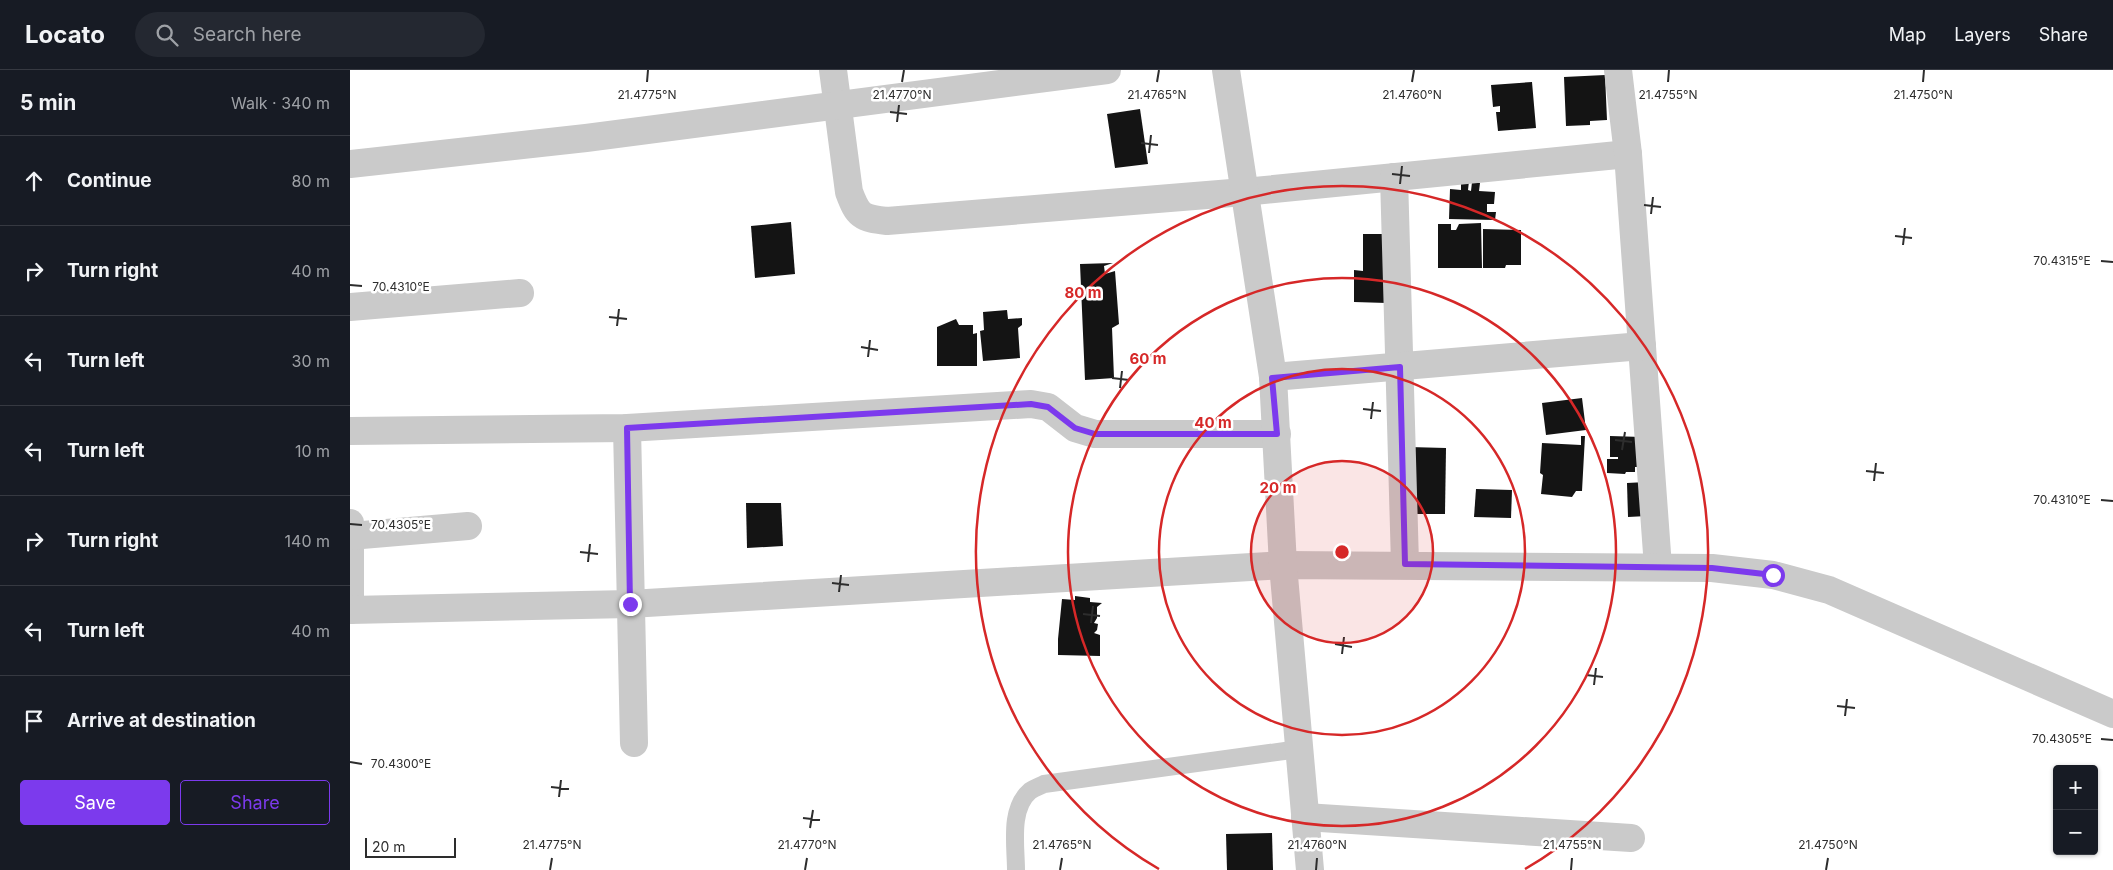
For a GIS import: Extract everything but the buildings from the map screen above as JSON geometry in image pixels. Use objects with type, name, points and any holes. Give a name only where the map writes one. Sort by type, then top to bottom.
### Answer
[{"type":"street","points":[[832,70],[849,192],[856,211],[870,219],[887,221],[1244,192],[1628,154]]},
{"type":"street","points":[[350,164],[596,137],[837,107],[1107,70]]},
{"type":"street","points":[[1226,70],[1272,378],[1277,434],[1283,565],[1310,870]]},
{"type":"street","points":[[1618,70],[1628,154],[1658,567]]},
{"type":"street","points":[[1394,177],[1405,564]]},
{"type":"street","points":[[350,307],[520,293]]},
{"type":"street","points":[[1272,378],[1642,346]]},
{"type":"street","points":[[350,431],[627,428],[1031,404],[1048,407],[1075,428],[1095,434],[1277,434]]},
{"type":"street","points":[[627,428],[634,743]]},
{"type":"street","points":[[468,526],[350,532],[350,610],[630,604],[1283,565],[1405,564],[1712,568],[1773,575],[1829,590],[2113,714]]},
{"type":"street","points":[[1305,817],[1631,838]]},
{"type":"lane","points":[[1016,870],[1016,824],[1020,805],[1030,791],[1044,784],[1299,750]]},
{"type":"route","points":[[630,604],[627,428],[1031,404],[1048,407],[1075,428],[1095,434],[1277,434],[1272,378],[1400,367],[1405,564],[1712,568],[1773,575]]}]
